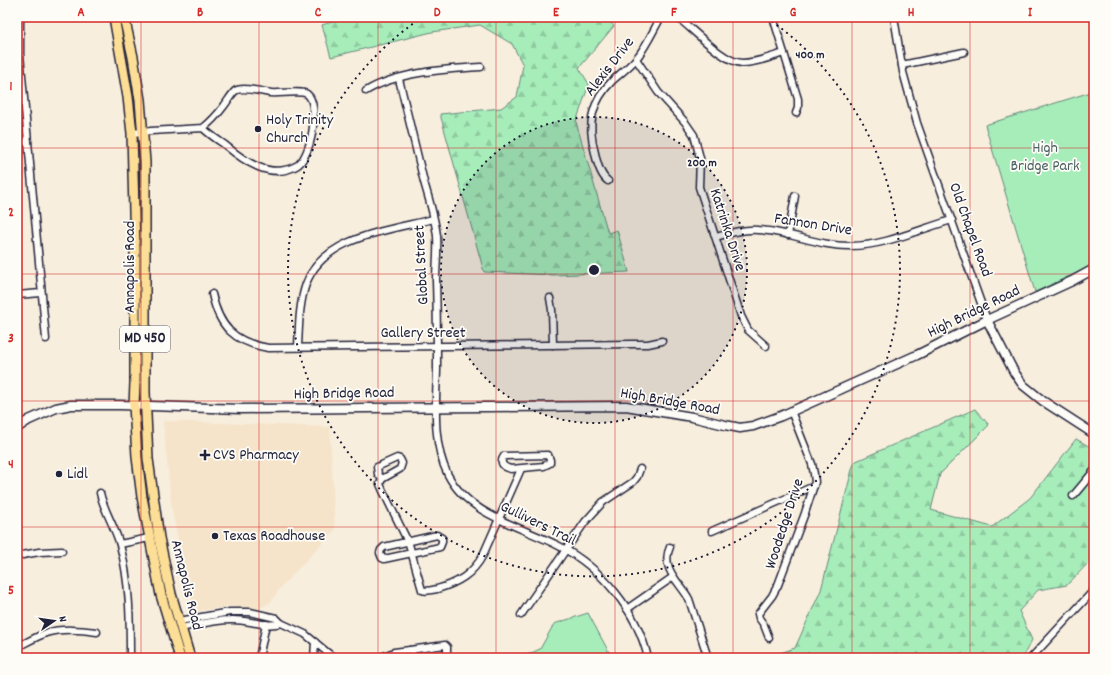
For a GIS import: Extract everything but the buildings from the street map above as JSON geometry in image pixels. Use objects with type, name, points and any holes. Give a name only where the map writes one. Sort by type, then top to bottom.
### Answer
[{"type":"main road","name":"Annapolis Road","points":[[114,17],[128,97],[132,133],[135,250],[134,405],[137,457],[149,538],[161,595],[180,658]]},
{"type":"main road","name":"Annapolis Road","points":[[124,17],[133,57],[140,100],[145,162],[145,406],[148,459],[159,538],[190,658]]},
{"type":"street","points":[[20,17],[20,54],[46,339]]},
{"type":"street","name":"Alexis Drive","points":[[608,181],[602,173],[595,153],[590,130],[591,118],[604,91],[636,59],[661,17]]},
{"type":"street","points":[[677,17],[718,51],[735,61],[748,62],[784,53]]},
{"type":"street","points":[[773,17],[798,99],[796,113]]},
{"type":"street","name":"Old Chapel Road","points":[[894,17],[902,64],[917,123],[987,320],[1014,373],[1023,385],[1043,401],[1094,434]]},
{"type":"street","points":[[902,64],[964,52]]},
{"type":"street","name":"Katrinka Drive","points":[[636,59],[658,92],[694,135],[700,162],[699,187],[723,263],[743,321],[752,334],[766,346]]},
{"type":"street","points":[[366,91],[399,78],[428,71],[481,67]]},
{"type":"street","name":"Global Street","points":[[399,78],[437,238],[436,407]]},
{"type":"street","points":[[132,133],[204,128],[217,115],[235,91],[242,89],[274,93],[304,93],[310,98],[313,109],[313,131],[305,157],[303,161],[296,166],[283,171],[269,170],[249,162],[232,151],[204,128]]},
{"type":"street","points":[[17,142],[28,142]]},
{"type":"street","points":[[788,235],[795,196]]},
{"type":"street","points":[[298,347],[301,308],[305,284],[312,271],[324,258],[338,247],[355,239],[433,219]]},
{"type":"street","name":"Fannon Drive","points":[[716,237],[735,232],[756,230],[837,245],[858,246],[888,240],[952,220]]},
{"type":"street","name":"High Bridge Road","points":[[17,428],[29,420],[56,408],[71,405],[134,405],[241,409],[626,406],[692,417],[740,428],[766,422],[791,412],[917,355],[1094,269]]},
{"type":"street","points":[[17,295],[41,293]]},
{"type":"street","name":"Gallery Street","points":[[212,294],[216,311],[221,320],[238,338],[252,345],[268,348],[648,344],[662,341]]},
{"type":"street","points":[[550,298],[552,310],[553,345]]},
{"type":"street","name":"Gullivers Trail","points":[[436,407],[437,439],[440,455],[450,479],[460,492],[469,501],[482,510],[565,549],[598,574],[628,609],[638,628],[648,658]]},
{"type":"street","name":"Woodedge Drive","points":[[769,638],[764,625],[758,618],[758,614],[772,596],[778,585],[814,486],[814,470],[791,412]]},
{"type":"street","points":[[548,455],[550,457],[547,465],[521,469],[506,468],[502,465],[502,459],[504,456],[548,455]]},
{"type":"street","points":[[382,479],[380,484],[413,553],[420,585],[424,591],[435,590],[455,583],[470,573],[479,562],[521,469]]},
{"type":"street","points":[[521,615],[580,528],[603,502],[633,482],[640,469]]},
{"type":"street","points":[[1073,496],[1094,471]]},
{"type":"street","points":[[712,531],[814,486]]},
{"type":"street","points":[[100,493],[102,502],[120,544],[129,587],[130,658]]},
{"type":"street","points":[[438,535],[442,538],[440,546],[413,553],[384,559],[382,558],[380,553],[384,547],[408,541],[438,535]]},
{"type":"street","points":[[120,544],[149,538]]},
{"type":"street","points":[[670,547],[668,559],[673,577],[689,599],[708,658]]},
{"type":"street","points":[[17,556],[62,550]]},
{"type":"street","points":[[628,609],[673,577]]},
{"type":"street","points":[[1031,658],[1094,590]]},
{"type":"street","points":[[180,624],[225,612],[246,612],[276,618],[281,623],[305,634],[334,658]]},
{"type":"street","points":[[180,624],[231,620],[273,625],[281,623]]},
{"type":"street","points":[[259,658],[266,624]]},
{"type":"street","points":[[17,647],[47,633],[67,630],[97,632]]},
{"type":"street","points":[[314,658],[315,642]]},
{"type":"street","points":[[379,658],[394,652],[445,645],[447,647],[446,658]]},
{"type":"street","points":[[410,650],[415,658]]},
{"type":"street","points":[[1091,658],[1094,653]]},
{"type":"shaded area","points":[[163,421],[330,427],[335,530],[280,588],[271,602],[256,610],[230,606],[194,612],[172,511]]},
{"type":"green space","points":[[346,17],[604,17],[614,26],[579,68],[589,84],[576,122],[608,233],[617,230],[629,272],[553,275],[484,272],[440,114],[501,108],[517,97],[523,65],[512,44],[480,25],[432,32],[331,57],[322,25]]},
{"type":"green space","name":"High Bridge Park","points":[[1094,91],[1094,265],[1035,292],[985,125]]},
{"type":"green space","points":[[975,409],[989,425],[940,474],[931,510],[992,527],[1030,498],[1076,439],[1094,449],[1094,557],[1067,585],[1038,590],[1019,611],[1032,640],[1022,658],[765,658],[795,648],[821,590],[854,462]]},
{"type":"green space","points":[[588,613],[612,658],[520,658],[540,649],[554,624]]},
{"type":"place","name":"Holy Trinity Church","points":[[258,129]]},
{"type":"place","name":"CVS Pharmacy","points":[[205,455]]},
{"type":"place","name":"Lidl","points":[[59,474]]},
{"type":"place","name":"Texas Roadhouse","points":[[215,536]]}]
